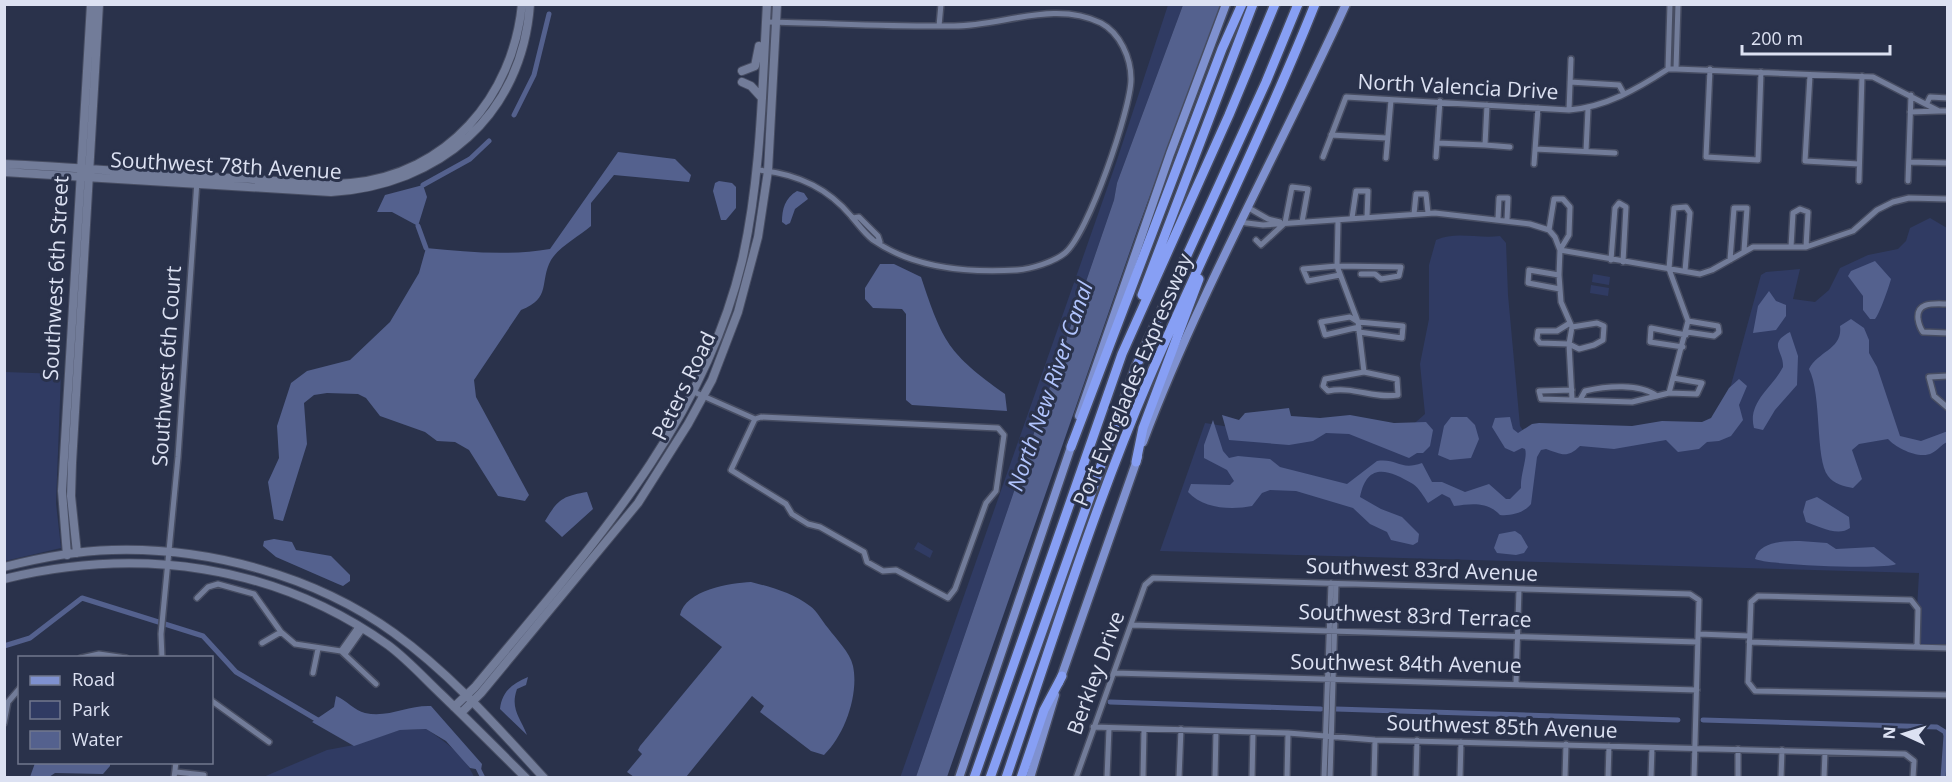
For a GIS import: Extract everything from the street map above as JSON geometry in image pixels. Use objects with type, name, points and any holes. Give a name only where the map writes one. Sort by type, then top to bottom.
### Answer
[{"type":"highway","points":[[1071,447],[1222,49],[1242,4]]},
{"type":"highway","points":[[1122,354],[1148,279],[1253,4]]},
{"type":"highway","name":"Port Everglades Expressway","points":[[974,777],[1122,354],[1275,4]]},
{"type":"highway","points":[[990,777],[1136,367],[1262,92],[1298,4]]},
{"type":"highway","name":"Port Everglades Expressway","points":[[1006,777],[1114,467],[1148,382],[1315,4]]},
{"type":"highway","points":[[1136,462],[1143,428],[1162,373],[1222,218]]},
{"type":"highway","points":[[1021,777],[1044,710],[1062,676]]},
{"type":"main road","name":"Southwest 6th Street","points":[[77,553],[71,496],[91,4]]},
{"type":"main road","name":"Southwest 6th Street","points":[[67,555],[62,491],[99,4]]},
{"type":"main road","name":"Southwest 78th Avenue","points":[[197,180],[326,184],[382,178],[414,164],[447,145],[484,109],[502,81],[512,54],[522,4]]},
{"type":"main road","name":"Southwest 78th Avenue","points":[[4,164],[331,192],[370,188],[418,172],[452,151],[493,111],[510,85],[520,57],[530,4]]},
{"type":"main road","name":"Peters Road","points":[[461,713],[631,494],[656,458],[694,392],[717,339],[736,282],[747,235],[757,170],[767,4]]},
{"type":"main road","name":"Peters Road","points":[[454,707],[470,699],[638,503],[666,462],[704,396],[738,312],[758,237],[768,171],[777,4]]},
{"type":"main road","points":[[959,777],[1071,447],[1080,411],[1170,154],[1226,4]]},
{"type":"main road","points":[[1029,777],[1136,462],[1193,320],[1239,222],[1285,137],[1346,4]]},
{"type":"main road","points":[[742,71],[755,66],[760,36],[766,25]]},
{"type":"main road","points":[[742,82],[751,86],[761,98]]},
{"type":"main road","name":"Southwest 78th Avenue","points":[[4,172],[85,172]]},
{"type":"main road","points":[[301,190],[315,183]]},
{"type":"main road","points":[[310,190],[326,184]]},
{"type":"main road","points":[[4,567],[77,553],[110,550],[262,570],[300,582],[354,608],[394,633],[470,699],[544,777]]},
{"type":"main road","points":[[4,579],[76,565],[167,558],[261,582],[339,613],[354,608]]},
{"type":"main road","points":[[325,608],[402,657],[526,777]]},
{"type":"street","points":[[939,26],[941,4]]},
{"type":"street","points":[[1668,69],[1670,4]]},
{"type":"street","points":[[1676,69],[1678,4]]},
{"type":"street","points":[[757,170],[813,184],[854,218],[859,217],[878,236],[880,242],[904,257],[946,268],[1018,270],[1062,255],[1077,237],[1089,216],[1128,102],[1131,79],[1128,56],[1119,39],[1103,24],[1068,12],[939,26],[776,22],[766,25]]},
{"type":"street","name":"North Valencia Drive","points":[[1569,110],[1571,59]]},
{"type":"street","name":"North Valencia Drive","points":[[1331,135],[1346,97],[1569,110],[1588,109],[1624,94],[1668,69],[1862,76],[1880,79],[1939,111]]},
{"type":"street","points":[[1710,69],[1706,157],[1758,160],[1761,72]]},
{"type":"street","points":[[1810,75],[1805,161],[1859,164]]},
{"type":"street","points":[[1859,180],[1862,76]]},
{"type":"street","name":"North Valencia Drive","points":[[1570,82],[1619,85],[1624,94]]},
{"type":"street","points":[[1908,181],[1911,95]]},
{"type":"street","points":[[1927,103],[1930,98],[1947,98]]},
{"type":"street","points":[[1386,159],[1391,100]]},
{"type":"street","points":[[1436,158],[1440,102]]},
{"type":"street","points":[[1485,145],[1488,105]]},
{"type":"street","points":[[1534,164],[1538,108]]},
{"type":"street","points":[[1586,151],[1588,109]]},
{"type":"street","points":[[1910,112],[1947,111]]},
{"type":"street","points":[[1323,157],[1331,135],[1387,138]]},
{"type":"street","points":[[1437,143],[1509,147]]},
{"type":"street","points":[[1535,149],[1615,153]]},
{"type":"street","points":[[1909,162],[1947,163]]},
{"type":"street","name":"Southwest 6th Court","points":[[162,656],[163,606],[197,180]]},
{"type":"street","points":[[1256,240],[1261,245],[1285,223],[1292,187],[1308,189],[1302,222]]},
{"type":"street","points":[[1352,218],[1356,191],[1368,191],[1368,217]]},
{"type":"street","points":[[1414,214],[1416,194],[1426,194],[1428,213]]},
{"type":"street","points":[[1498,219],[1499,198],[1508,198],[1507,220]]},
{"type":"street","points":[[1560,250],[1623,262],[1704,273],[1753,247],[1806,247],[1853,231],[1877,210],[1893,202],[1909,198],[1947,199]]},
{"type":"street","points":[[1549,230],[1554,199],[1563,199],[1570,207],[1569,235],[1560,250]]},
{"type":"street","points":[[1611,260],[1615,208],[1619,203],[1626,207],[1623,262]]},
{"type":"street","points":[[1247,207],[1268,219],[1285,223]]},
{"type":"street","points":[[1669,393],[1688,321],[1669,268],[1674,208],[1686,207],[1690,213],[1685,271]]},
{"type":"street","points":[[1730,260],[1734,208],[1747,208],[1743,251]]},
{"type":"street","points":[[1791,247],[1793,213],[1800,209],[1808,213],[1806,247]]},
{"type":"street","points":[[1239,222],[1251,225],[1428,213],[1507,220],[1549,230],[1556,237],[1560,250],[1561,302],[1571,325],[1569,344],[1572,399]]},
{"type":"street","points":[[1338,220],[1337,266],[1359,327],[1364,372]]},
{"type":"street","points":[[1341,274],[1308,281],[1303,269],[1337,266],[1401,267],[1399,276],[1381,279],[1375,274],[1360,274]]},
{"type":"street","points":[[1559,275],[1529,270],[1527,275],[1528,283],[1560,289]]},
{"type":"street","points":[[1947,304],[1925,305],[1919,309],[1918,316],[1923,332],[1947,333]]},
{"type":"street","points":[[1359,327],[1325,336],[1321,322],[1350,317],[1359,327],[1402,338],[1403,326],[1359,327]]},
{"type":"street","points":[[1683,347],[1650,342],[1652,328],[1714,336],[1719,332],[1718,326],[1688,321]]},
{"type":"street","points":[[1598,323],[1605,327],[1602,340],[1579,349],[1569,344],[1540,343],[1537,339],[1538,331],[1557,331],[1571,325],[1598,323]]},
{"type":"street","points":[[1364,372],[1396,380],[1398,395],[1388,397],[1344,388],[1328,391],[1323,386],[1325,379],[1364,372]]},
{"type":"street","points":[[1947,376],[1929,377],[1934,396],[1947,408]]},
{"type":"street","points":[[1572,390],[1539,391],[1541,399],[1632,402],[1669,393],[1697,394],[1702,383],[1673,378]]},
{"type":"street","points":[[1580,400],[1586,391],[1599,388],[1648,389],[1657,396]]},
{"type":"street","points":[[694,392],[755,419],[761,417],[998,428],[1004,435],[996,491],[986,503],[955,589],[948,598],[896,570],[883,571],[867,562],[864,552],[820,527],[808,524],[792,514],[786,504],[731,470],[755,419]]},
{"type":"street","name":"Southwest 83rd Avenue","points":[[1148,580],[1334,583],[1690,594],[1699,600],[1699,634]]},
{"type":"street","name":"Berkley Drive","points":[[1076,777],[1148,580]]},
{"type":"street","points":[[1330,777],[1329,735],[1334,583]]},
{"type":"street","points":[[197,598],[208,587],[218,584],[254,594],[281,632],[295,644],[343,653],[376,684]]},
{"type":"street","points":[[1516,683],[1519,589]]},
{"type":"street","points":[[1917,647],[1918,609],[1911,600],[1758,596],[1753,598],[1748,682],[1750,688],[1755,691],[1947,695]]},
{"type":"street","name":"Southwest 83rd Terrace","points":[[1131,625],[1698,642]]},
{"type":"street","points":[[343,653],[360,629]]},
{"type":"street","points":[[262,643],[281,632]]},
{"type":"street","points":[[1694,777],[1699,634],[1749,639],[1947,648]]},
{"type":"street","points":[[313,673],[318,649]]},
{"type":"street","points":[[87,656],[99,654],[117,656]]},
{"type":"street","name":"Southwest 84th Avenue","points":[[1114,673],[1697,690]]},
{"type":"street","points":[[4,723],[6,701],[18,690]]},
{"type":"street","points":[[213,702],[269,742]]},
{"type":"street","name":"Southwest 85th Avenue","points":[[1093,727],[1288,733],[1375,740],[1905,754],[1914,761],[1913,777]]},
{"type":"street","points":[[1107,777],[1109,728]]},
{"type":"street","points":[[1143,777],[1144,729]]},
{"type":"street","points":[[1179,777],[1180,729]]},
{"type":"street","points":[[1215,777],[1216,730]]},
{"type":"street","points":[[1252,777],[1253,732]]},
{"type":"street","points":[[1287,777],[1288,733]]},
{"type":"street","points":[[1324,777],[1329,735]]},
{"type":"street","points":[[1374,777],[1375,740]]},
{"type":"street","points":[[1416,777],[1417,740]]},
{"type":"street","points":[[1460,777],[1461,742]]},
{"type":"street","points":[[1565,777],[1566,744]]},
{"type":"street","points":[[1608,777],[1609,746]]},
{"type":"street","points":[[1651,777],[1652,748]]},
{"type":"street","points":[[1738,749],[1738,777]]},
{"type":"street","points":[[1781,777],[1782,750]]},
{"type":"street","points":[[1824,777],[1825,752]]},
{"type":"street","points":[[175,775],[204,775]]},
{"type":"green space","points":[[1168,5],[1183,5],[1117,183],[1114,200],[916,777],[900,778],[1116,163]]},
{"type":"green space","points":[[1930,218],[1947,228],[1947,647],[1915,646],[1919,573],[1160,551],[1205,423],[1236,428],[1408,429],[1425,414],[1420,364],[1429,319],[1429,265],[1436,240],[1451,236],[1500,236],[1506,243],[1508,295],[1520,426],[1528,438],[1720,426],[1718,416],[1731,385],[1761,275],[1766,272],[1800,269],[1793,299],[1815,302],[1829,290],[1840,268],[1868,255],[1898,249],[1906,241],[1910,228]]},
{"type":"green space","points":[[1593,274],[1610,277],[1609,285],[1592,282]]},
{"type":"green space","points":[[1591,285],[1609,288],[1608,296],[1590,293]]},
{"type":"green space","points":[[5,372],[61,374],[56,503],[61,548],[5,561]]},
{"type":"green space","points":[[918,542],[933,551],[930,558],[914,549]]},
{"type":"green space","points":[[426,729],[454,750],[474,777],[261,778],[327,750],[354,745],[400,730]]},
{"type":"water","points":[[1183,5],[1221,5],[1138,228],[947,777],[916,777],[1114,200],[1117,183]]},
{"type":"water","points":[[618,152],[675,159],[691,175],[689,182],[614,175],[591,203],[591,226],[564,246],[551,260],[541,295],[531,305],[521,310],[474,380],[476,397],[529,495],[525,501],[498,496],[469,450],[455,442],[437,441],[425,432],[380,416],[366,398],[358,394],[327,393],[314,395],[304,403],[307,444],[283,521],[274,519],[268,482],[279,458],[277,426],[291,383],[307,371],[350,360],[390,322],[419,273],[426,248],[504,253],[550,249]]},
{"type":"water","points":[[719,181],[732,183],[736,187],[736,208],[726,220],[721,220],[713,191],[715,183]]},
{"type":"water","points":[[423,185],[427,197],[418,226],[392,212],[377,212],[385,195]]},
{"type":"water","points":[[797,191],[804,193],[808,199],[795,209],[790,223],[786,225],[782,222],[784,208],[787,200]]},
{"type":"water","points":[[1875,261],[1891,279],[1877,316],[1875,319],[1870,319],[1863,310],[1863,296],[1848,276],[1851,271]]},
{"type":"water","points":[[880,264],[894,264],[921,277],[935,317],[950,345],[971,368],[1005,394],[1007,411],[912,405],[906,400],[906,314],[902,309],[873,308],[865,299],[865,288]]},
{"type":"water","points":[[1769,291],[1776,301],[1786,305],[1786,316],[1776,330],[1753,333],[1758,306]]},
{"type":"water","points":[[1851,319],[1864,328],[1869,340],[1869,353],[1877,367],[1900,436],[1921,441],[1948,431],[1947,442],[1927,455],[1908,452],[1888,439],[1859,444],[1852,450],[1862,479],[1853,488],[1833,481],[1824,468],[1816,394],[1809,369],[1838,340],[1840,326]]},
{"type":"water","points":[[1790,332],[1798,356],[1797,385],[1775,410],[1763,430],[1754,428],[1754,410],[1757,403],[1783,367],[1778,348],[1779,340]]},
{"type":"water","points":[[1739,379],[1747,386],[1739,405],[1743,420],[1731,436],[1719,441],[1707,442],[1699,449],[1678,452],[1666,440],[1614,449],[1580,446],[1567,454],[1541,450],[1537,457],[1531,504],[1525,510],[1517,513],[1500,515],[1490,507],[1478,504],[1454,506],[1450,498],[1442,494],[1428,503],[1413,484],[1404,479],[1387,472],[1373,474],[1363,486],[1360,497],[1381,509],[1402,517],[1419,534],[1418,542],[1413,545],[1391,540],[1387,532],[1370,524],[1353,508],[1296,491],[1270,490],[1262,493],[1252,506],[1236,508],[1210,505],[1194,498],[1188,492],[1191,484],[1230,485],[1234,481],[1227,470],[1204,458],[1204,445],[1213,420],[1223,451],[1229,458],[1238,456],[1270,459],[1280,467],[1347,484],[1377,461],[1389,461],[1408,466],[1422,463],[1432,482],[1442,482],[1465,492],[1489,484],[1506,499],[1510,499],[1521,488],[1526,452],[1522,448],[1514,452],[1505,448],[1492,427],[1495,418],[1510,417],[1513,429],[1518,433],[1532,424],[1539,423],[1632,426],[1662,421],[1702,422],[1711,418],[1729,388]]},
{"type":"water","points":[[1289,408],[1291,416],[1320,418],[1350,415],[1394,423],[1426,422],[1433,430],[1430,446],[1423,453],[1417,453],[1409,458],[1349,434],[1326,433],[1313,441],[1289,445],[1229,440],[1222,415],[1239,420],[1245,413]]},
{"type":"water","points":[[1451,417],[1467,417],[1475,425],[1479,439],[1471,458],[1450,460],[1438,455],[1444,426]]},
{"type":"water","points":[[587,492],[593,509],[562,537],[545,521],[562,500]]},
{"type":"water","points":[[1817,497],[1849,517],[1850,528],[1834,531],[1806,522],[1803,512],[1806,501]]},
{"type":"water","points":[[1515,531],[1521,535],[1528,547],[1524,553],[1516,555],[1497,553],[1494,548],[1499,534]]},
{"type":"water","points":[[274,539],[292,542],[296,550],[331,556],[350,575],[350,581],[343,586],[276,557],[263,546],[264,541]]},
{"type":"water","points":[[1800,541],[1827,543],[1836,549],[1874,547],[1896,564],[1872,567],[1827,566],[1755,559],[1757,553],[1767,545]]},
{"type":"water","points":[[751,582],[789,594],[810,606],[849,656],[854,677],[852,701],[849,714],[832,747],[824,755],[811,751],[760,712],[764,706],[752,696],[686,777],[634,777],[627,772],[642,754],[638,750],[640,746],[722,647],[680,615],[684,606],[690,599],[709,590]]},
{"type":"water","points":[[528,677],[526,685],[517,689],[515,696],[515,708],[527,735],[500,709],[503,697],[509,689]]},
{"type":"water","points":[[336,696],[361,712],[374,714],[431,706],[482,764],[481,770],[470,768],[446,741],[426,729],[400,730],[354,746],[312,722],[334,707]]},
{"type":"water","points":[[35,764],[110,764],[103,774],[55,773],[49,777],[30,777]]},
{"type":"waterway","points":[[514,115],[534,75],[549,14]]},
{"type":"waterway","points":[[423,185],[470,159],[489,141]]},
{"type":"waterway","points":[[418,226],[426,248]]},
{"type":"waterway","points":[[4,646],[30,638],[82,598],[203,636],[236,672],[321,722]]},
{"type":"waterway","points":[[1110,702],[1321,709]]},
{"type":"waterway","points":[[1336,709],[1678,720]]},
{"type":"waterway","points":[[1703,720],[1937,727],[1945,732],[1946,736],[1943,778]]},
{"type":"waterway","points":[[477,766],[483,778]]},
{"type":"water label","name":"North New River Canal","points":[[1050,386]]}]
